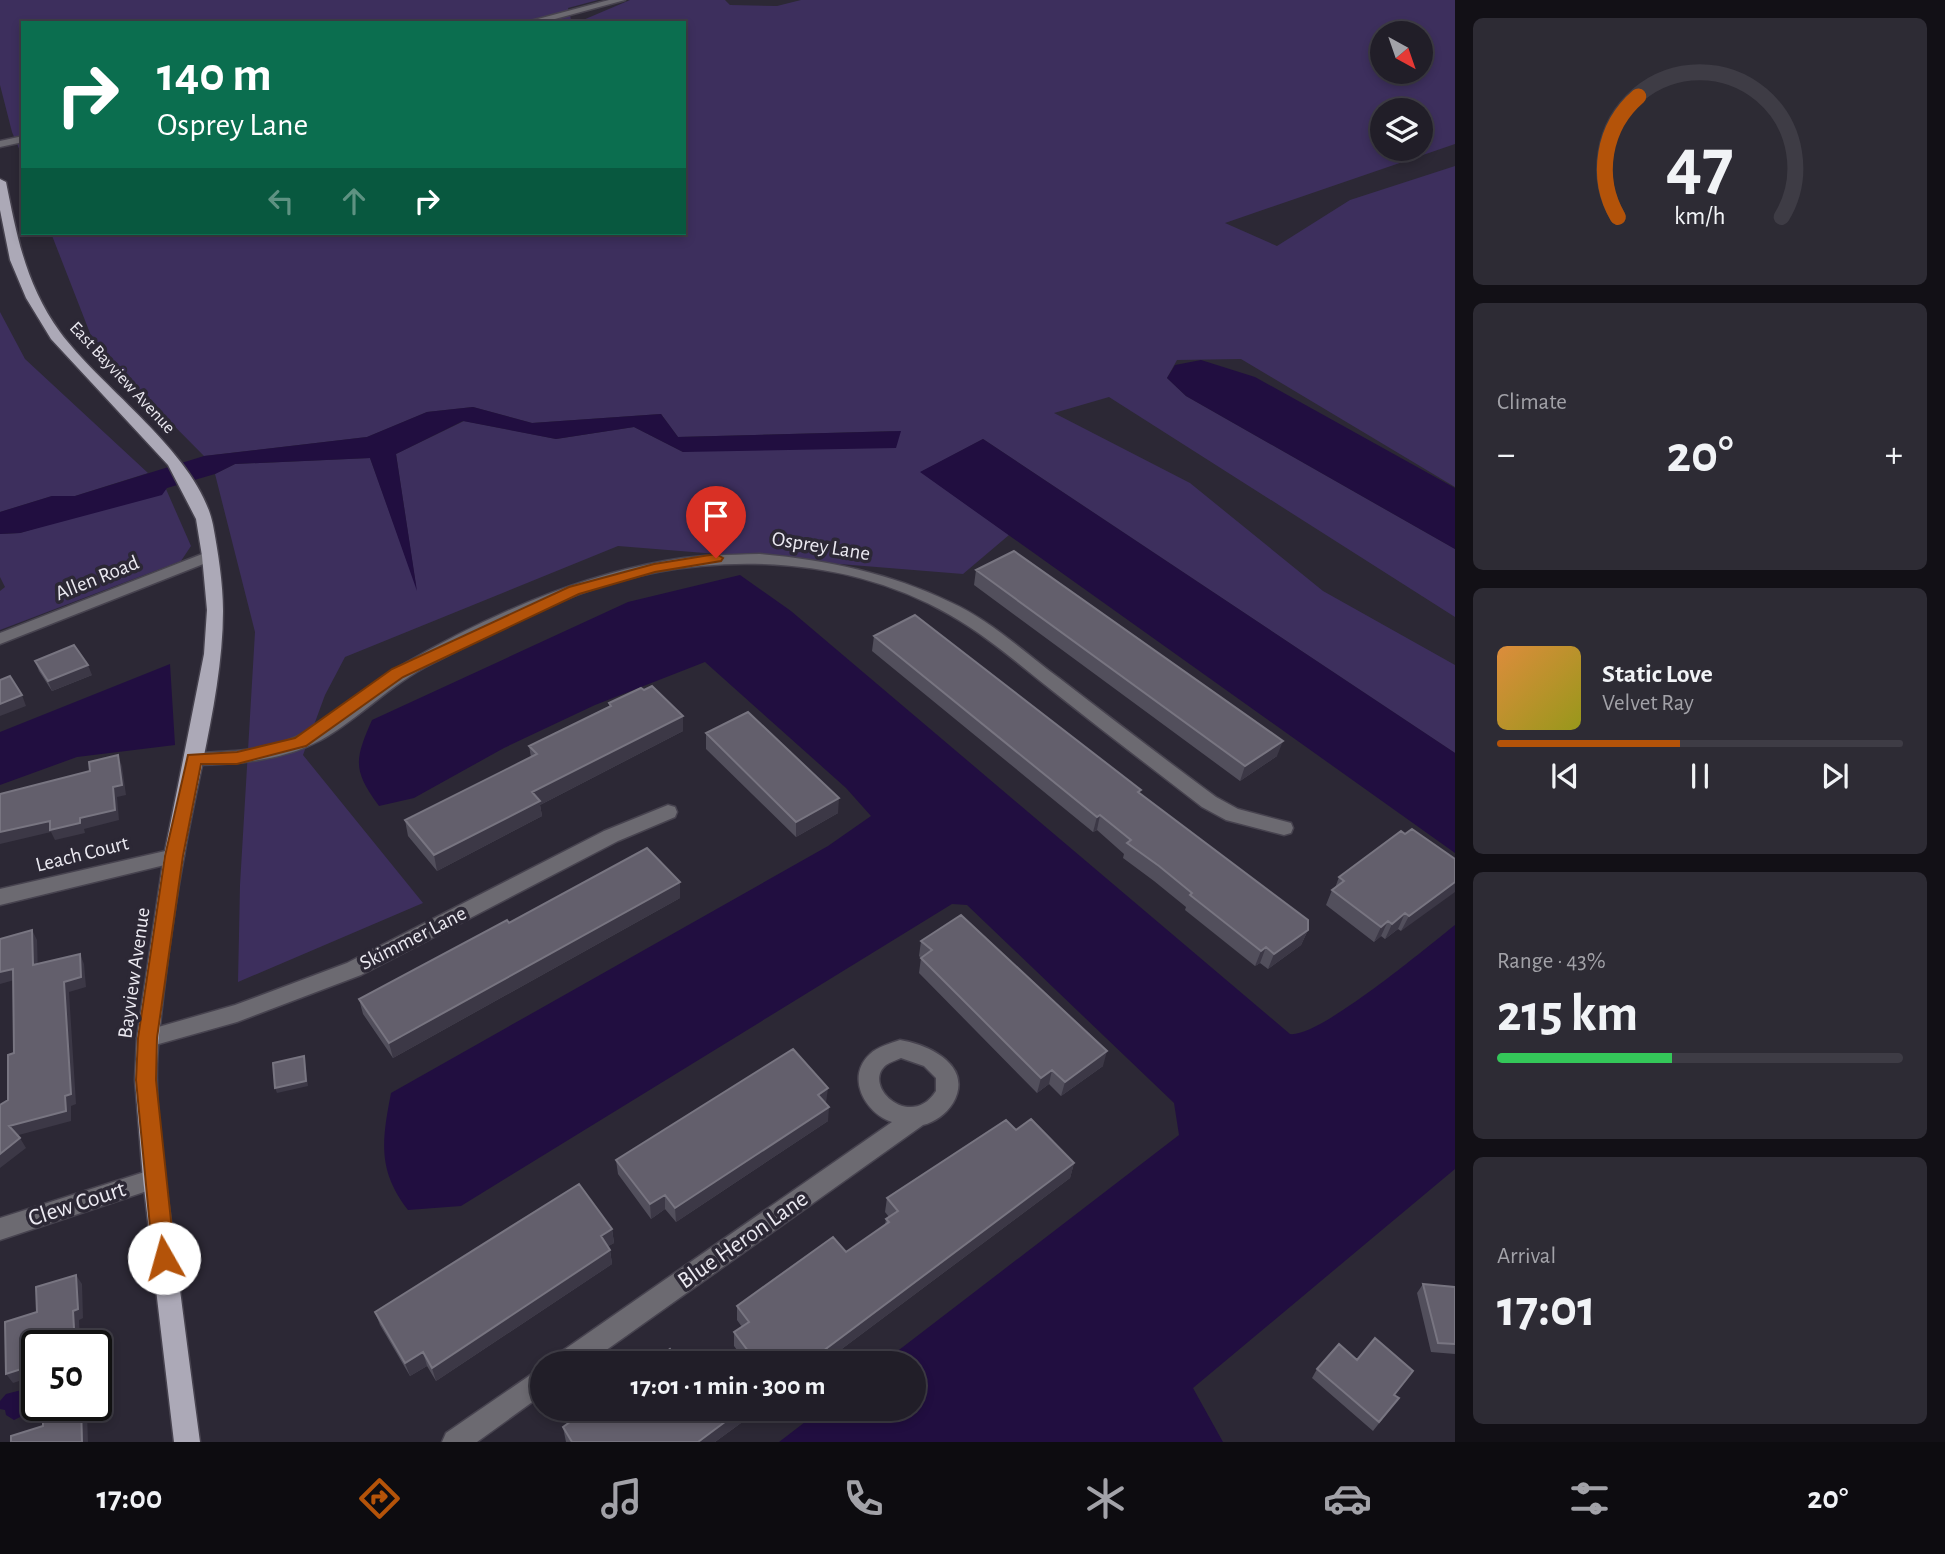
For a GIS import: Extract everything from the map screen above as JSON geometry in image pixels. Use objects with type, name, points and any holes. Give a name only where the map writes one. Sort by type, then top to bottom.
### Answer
[{"type":"main road","name":"East Bayview Avenue","points":[[0,182],[16,260],[32,298],[56,336],[173,462],[187,483],[204,519],[210,556]]},
{"type":"main road","name":"Bayview Avenue","points":[[187,1442],[154,1179],[146,1080],[148,1038],[174,856],[212,654],[215,610],[210,556]]},
{"type":"street","points":[[536,21],[620,0]]},
{"type":"street","points":[[0,144],[21,139]]},
{"type":"street","name":"Allen Road","points":[[0,639],[210,556]]},
{"type":"street","name":"Osprey Lane","points":[[194,759],[237,758],[300,742],[397,673],[574,590],[654,568],[709,559],[766,559],[846,570],[879,578],[946,606],[1018,656],[1209,802],[1233,815],[1284,828]]},
{"type":"street","name":"Skimmer Lane","points":[[148,1038],[237,1013],[354,969],[611,836],[668,812]]},
{"type":"street","name":"Leach Court","points":[[0,897],[174,856]]},
{"type":"street","name":"Blue Heron Lane","points":[[584,1351],[919,1116]]},
{"type":"street","name":"Clew Court","points":[[0,1230],[154,1179]]},
{"type":"street","points":[[454,1442],[530,1388]]},
{"type":"shaded area","points":[[0,0],[598,0],[568,8],[571,21],[21,21],[21,153],[12,132],[0,85]]},
{"type":"shaded area","points":[[630,0],[725,0],[730,5],[777,6],[801,0],[1455,0],[1455,144],[1433,152],[1433,98],[1370,98],[1370,161],[1406,161],[1225,223],[1277,246],[1350,200],[1455,166],[1455,487],[1241,359],[1177,360],[1167,378],[1186,396],[1455,549],[1455,617],[1109,397],[1054,413],[1190,483],[1323,591],[1455,665],[1455,753],[983,439],[921,472],[1009,535],[963,574],[618,546],[345,657],[325,695],[303,755],[423,903],[238,982],[240,885],[255,632],[215,474],[235,464],[370,458],[416,586],[396,454],[464,421],[556,439],[634,427],[683,452],[900,431],[678,437],[661,414],[532,423],[473,407],[427,412],[367,437],[204,456],[95,346],[52,235],[686,235],[686,21],[581,21]]},
{"type":"shaded area","points":[[0,312],[25,359],[148,473],[75,496],[52,496],[0,512]]},
{"type":"shaded area","points":[[1201,360],[1255,377],[1455,488],[1455,549],[1186,396],[1167,378],[1175,365]]},
{"type":"shaded area","points":[[473,407],[532,423],[661,414],[678,437],[901,431],[896,448],[683,452],[634,427],[556,439],[463,421],[396,454],[417,591],[370,458],[235,464],[215,474],[167,488],[162,495],[20,533],[0,534],[0,512],[52,496],[75,496],[204,456],[367,437],[427,412]]},
{"type":"shaded area","points":[[983,439],[1455,753],[1455,853],[920,472]]},
{"type":"shaded area","points":[[166,489],[191,546],[181,561],[0,630],[0,591],[5,587],[0,577],[0,534],[20,533]]},
{"type":"shaded area","points":[[740,575],[791,611],[1290,1034],[1324,1022],[1348,1007],[1455,925],[1455,1169],[1193,1388],[1223,1442],[779,1442],[806,1421],[926,1421],[926,1351],[898,1351],[1179,1135],[1174,1103],[967,905],[952,904],[461,1206],[408,1210],[391,1181],[384,1154],[391,1093],[828,846],[871,816],[846,788],[705,662],[595,705],[504,748],[414,798],[379,806],[364,783],[359,765],[359,756],[372,720],[628,602]]},
{"type":"shaded area","points":[[170,664],[175,745],[77,757],[0,785],[0,732]]},
{"type":"shaded area","points":[[21,1390],[21,1417],[14,1420],[6,1415],[5,1410],[0,1409],[0,1401],[6,1394]]},
{"type":"building","points":[[1014,551],[1283,741],[1245,766],[976,570]]},
{"type":"building","points":[[915,615],[1141,790],[1138,792],[1308,920],[1308,930],[1274,954],[1266,947],[1261,951],[1190,895],[1192,893],[1127,843],[1131,840],[1100,815],[1097,817],[874,636]]},
{"type":"building","points":[[74,645],[88,665],[48,681],[35,661]]},
{"type":"building","points":[[10,676],[22,695],[0,704],[0,680]]},
{"type":"building","points":[[652,686],[683,716],[532,792],[540,801],[434,855],[405,820],[537,754],[529,746],[611,706],[609,703],[641,688],[644,690]]},
{"type":"building","points":[[748,712],[839,798],[796,822],[706,733]]},
{"type":"building","points":[[118,755],[122,785],[113,787],[115,810],[80,818],[80,823],[50,830],[50,821],[0,832],[0,794],[90,771],[89,762]]},
{"type":"building","points":[[1412,829],[1455,859],[1455,882],[1409,916],[1405,913],[1392,924],[1388,921],[1381,927],[1332,890],[1344,881],[1339,877],[1401,831],[1405,834]]},
{"type":"building","points":[[647,848],[680,882],[389,1043],[359,999],[507,920],[509,923]]},
{"type":"building","points":[[961,915],[1107,1051],[1065,1082],[1052,1070],[1041,1078],[921,958],[932,950],[921,941]]},
{"type":"building","points":[[32,930],[33,965],[80,954],[81,977],[64,982],[71,1094],[65,1096],[66,1111],[9,1126],[20,1138],[0,1154],[0,1105],[8,1100],[8,1055],[14,1053],[13,969],[0,972],[0,939]]},
{"type":"building","points":[[793,1049],[828,1088],[818,1095],[829,1107],[675,1208],[665,1195],[650,1204],[616,1160]]},
{"type":"building","points":[[304,1056],[306,1081],[275,1088],[273,1063]]},
{"type":"building","points":[[1031,1119],[1074,1163],[823,1351],[748,1351],[734,1332],[749,1322],[737,1306],[833,1237],[846,1252],[889,1222],[886,1219],[898,1211],[887,1198],[1006,1120],[1016,1130]]},
{"type":"building","points":[[579,1184],[612,1229],[601,1236],[610,1250],[432,1368],[423,1352],[405,1363],[375,1312]]},
{"type":"building","points":[[76,1275],[78,1309],[73,1311],[74,1330],[21,1330],[21,1369],[6,1374],[5,1322],[37,1312],[36,1287]]},
{"type":"building","points":[[1423,1284],[1455,1287],[1455,1344],[1438,1343]]},
{"type":"building","points":[[1375,1338],[1413,1371],[1394,1395],[1399,1398],[1379,1422],[1317,1369],[1339,1344],[1357,1360]]},
{"type":"building","points":[[43,1421],[81,1421],[82,1442],[11,1442],[11,1436],[43,1426]]},
{"type":"building","points":[[571,1421],[726,1421],[698,1442],[572,1442],[563,1427]]},
{"type":"route","points":[[164,1258],[146,1080],[148,1038],[174,856],[194,759],[237,758],[300,742],[397,673],[574,590],[654,568],[716,558]]}]
